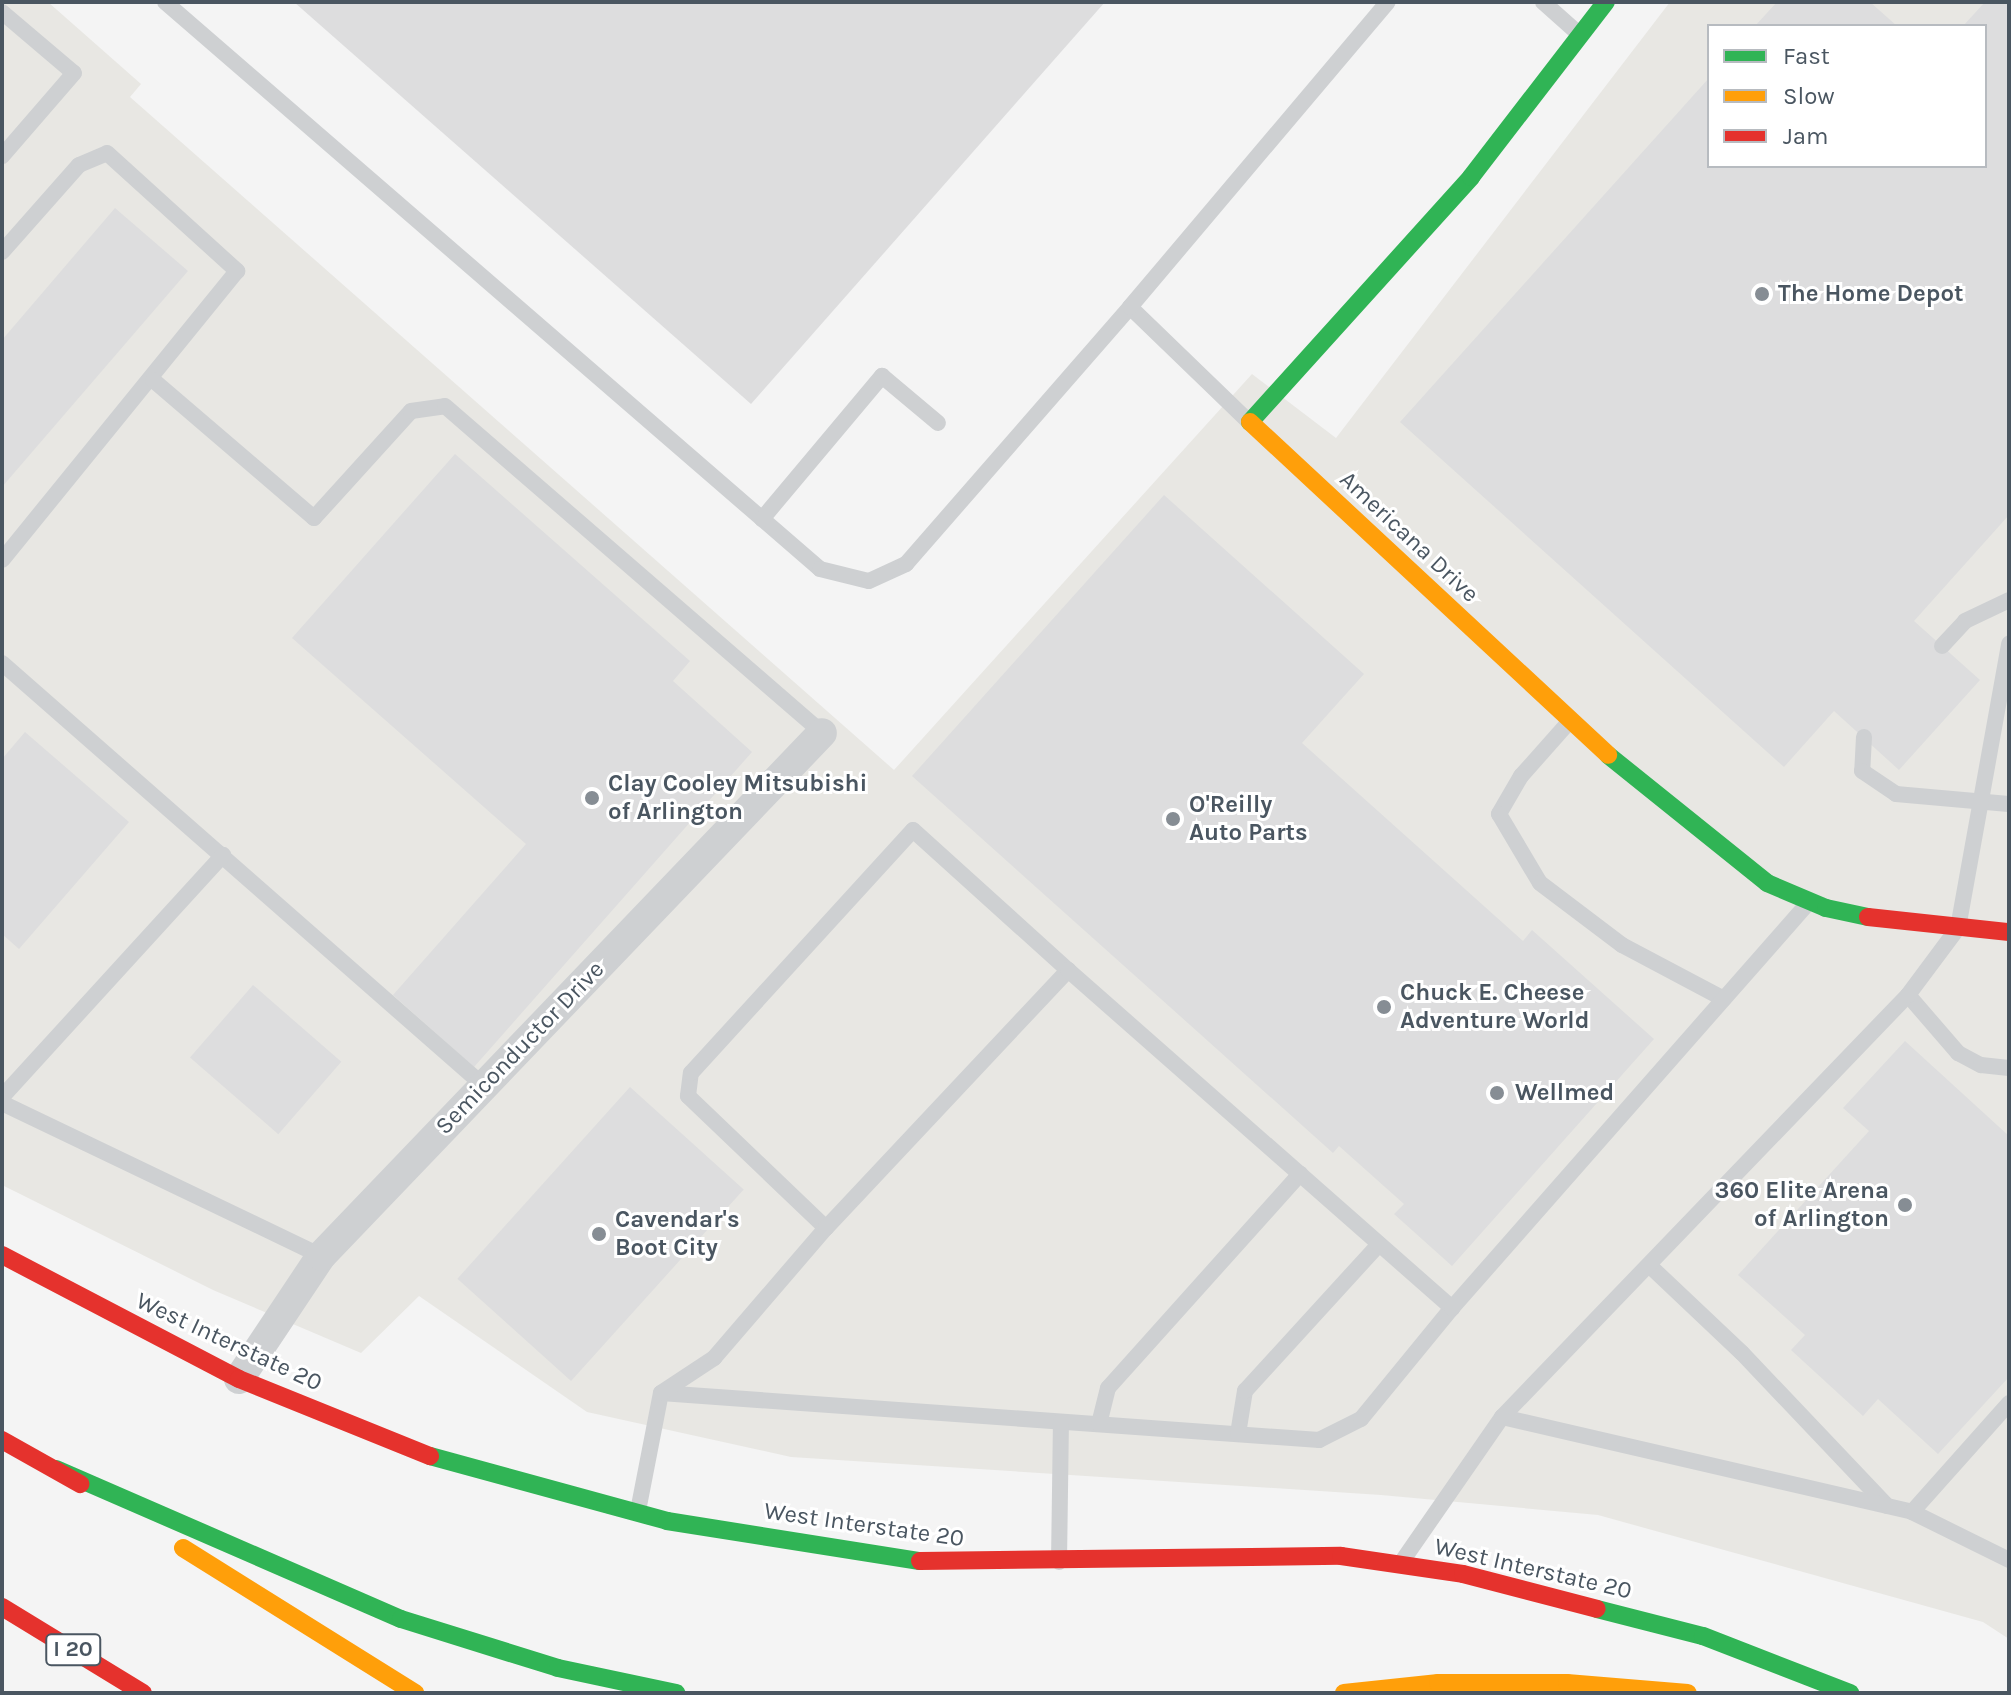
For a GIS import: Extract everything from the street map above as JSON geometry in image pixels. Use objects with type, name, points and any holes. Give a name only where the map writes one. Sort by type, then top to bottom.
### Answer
[{"type":"main road","points":[[1248,421],[1471,177],[1606,2]]},
{"type":"main road","name":"Americana Drive","points":[[1248,421],[1633,778],[1767,883],[1810,901],[1877,919],[2009,932]]},
{"type":"main road","name":"West Interstate 20","points":[[2,1255],[239,1379],[452,1465],[638,1513],[939,1564],[1341,1556],[1463,1574],[1703,1636],[1850,1693]]},
{"type":"main road","points":[[2,1440],[56,1469],[415,1693]]},
{"type":"main road","points":[[56,1469],[401,1619],[558,1668],[676,1693]]},
{"type":"main road","name":"I 20","points":[[2,1607],[143,1693]]},
{"type":"main road","points":[[1344,1693],[1496,1683],[1688,1693]]},
{"type":"street","name":"Semiconductor Drive","points":[[239,1379],[321,1256],[822,733]]},
{"type":"lane","points":[[165,2],[820,569],[869,581],[906,564],[1130,307],[1388,2]]},
{"type":"lane","points":[[1543,2],[1580,35]]},
{"type":"lane","points":[[2,12],[74,73],[2,156]]},
{"type":"lane","points":[[2,252],[79,165],[107,153],[237,271],[153,380],[2,560]]},
{"type":"lane","points":[[1130,307],[1248,421]]},
{"type":"lane","points":[[762,519],[882,376],[938,423]]},
{"type":"lane","points":[[153,380],[314,518],[411,411],[445,406],[822,733]]},
{"type":"lane","points":[[1942,646],[1965,621],[2009,600]]},
{"type":"lane","points":[[1399,1565],[1502,1417],[1651,1267],[1908,995],[1958,928],[1978,801],[2009,644]]},
{"type":"lane","points":[[2,663],[484,1086]]},
{"type":"lane","points":[[1571,720],[1521,776],[1499,814],[1540,883],[1622,945],[1724,999]]},
{"type":"lane","points":[[1864,737],[1862,771],[1896,794],[2009,804]]},
{"type":"lane","points":[[826,1228],[688,1096],[691,1073],[913,830],[1452,1308]]},
{"type":"lane","points":[[223,855],[2,1100],[321,1256]]},
{"type":"lane","points":[[661,1393],[1319,1440],[1361,1419],[1452,1308],[1810,901]]},
{"type":"lane","points":[[638,1513],[661,1393],[714,1358],[826,1228],[1068,970]]},
{"type":"lane","points":[[1908,995],[1958,1053],[1981,1065],[2009,1068]]},
{"type":"lane","points":[[1099,1424],[1108,1388],[1300,1174]]},
{"type":"lane","points":[[1238,1434],[1245,1391],[1379,1244]]},
{"type":"lane","points":[[1651,1267],[1742,1353],[1889,1507]]},
{"type":"lane","points":[[1912,1512],[2009,1403]]},
{"type":"lane","points":[[1502,1417],[1912,1512],[2009,1560]]},
{"type":"lane","points":[[1059,1564],[1061,1422]]},
{"type":"shaded area","points":[[2,2],[48,2],[141,84],[130,97],[894,770],[1252,374],[1336,438],[1670,2],[2009,2],[2009,1639],[1983,1622],[1598,1515],[1381,1495],[791,1457],[587,1412],[419,1296],[361,1353],[213,1290],[2,1185]]},
{"type":"building","points":[[294,2],[1105,2],[751,404]]},
{"type":"building","points":[[1777,2],[1870,2],[1895,24],[1757,24]]},
{"type":"building","name":"The Home Depot","points":[[1985,2],[2009,2],[2009,515],[1914,621],[1980,680],[1899,770],[1834,711],[1784,767],[1400,422],[1707,80],[1707,168],[1987,168],[1987,24],[1965,24]]},
{"type":"building","points":[[115,208],[188,271],[2,487],[2,340]]},
{"type":"building","name":"Clay Cooley Mitsubishi of Arlington","points":[[455,454],[690,661],[673,681],[752,752],[474,1067],[393,995],[526,844],[292,638]]},
{"type":"building","name":"O'Reilly Auto Parts","points":[[1164,495],[1364,674],[1302,743],[1523,941],[1532,930],[1654,1039],[1452,1266],[1394,1214],[1404,1204],[1339,1146],[1333,1153],[912,776]]},
{"type":"building","points":[[25,732],[129,822],[19,949],[2,934],[2,759]]},
{"type":"building","points":[[253,985],[341,1062],[278,1134],[190,1057]]},
{"type":"building","name":"360 Elite Arena of Arlington","points":[[1905,1041],[2009,1136],[2009,1377],[1938,1454],[1878,1399],[1863,1416],[1791,1350],[1805,1335],[1738,1275],[1869,1131],[1843,1108]]},
{"type":"building","name":"Cavendar's Boot City","points":[[630,1087],[744,1189],[571,1381],[457,1279]]},
{"type":"traffic: fast","points":[[1250,422],[1471,177],[1606,2]]},
{"type":"traffic: fast","points":[[1608,755],[1767,883],[1826,908],[1868,917]]},
{"type":"traffic: fast","points":[[430,1456],[667,1521],[920,1561]]},
{"type":"traffic: fast","points":[[56,1469],[401,1619],[558,1668],[676,1693]]},
{"type":"traffic: fast","points":[[1597,1609],[1703,1636],[1850,1693]]},
{"type":"traffic: slow","points":[[1250,422],[1608,755]]},
{"type":"traffic: slow","points":[[183,1548],[415,1693]]},
{"type":"traffic: slow","points":[[1344,1693],[1438,1683],[1567,1683],[1688,1693]]},
{"type":"traffic: jam","points":[[1868,917],[2009,932]]},
{"type":"traffic: jam","points":[[2,1255],[239,1379],[430,1456]]},
{"type":"traffic: jam","points":[[2,1440],[80,1484]]},
{"type":"traffic: jam","points":[[920,1561],[1341,1556],[1463,1574],[1597,1609]]},
{"type":"traffic: jam","points":[[2,1607],[143,1693]]},
{"type":"place","name":"The Home Depot","points":[[1762,294]]},
{"type":"place","name":"Clay Cooley Mitsubishi of Arlington","points":[[592,798]]},
{"type":"place","name":"O'Reilly Auto Parts","points":[[1173,819]]},
{"type":"place","name":"Chuck E. Cheese Adventure World","points":[[1384,1007]]},
{"type":"place","name":"Wellmed","points":[[1497,1093]]},
{"type":"place","name":"360 Elite Arena of Arlington","points":[[1905,1205]]},
{"type":"place","name":"Cavendar's Boot City","points":[[599,1234]]}]
